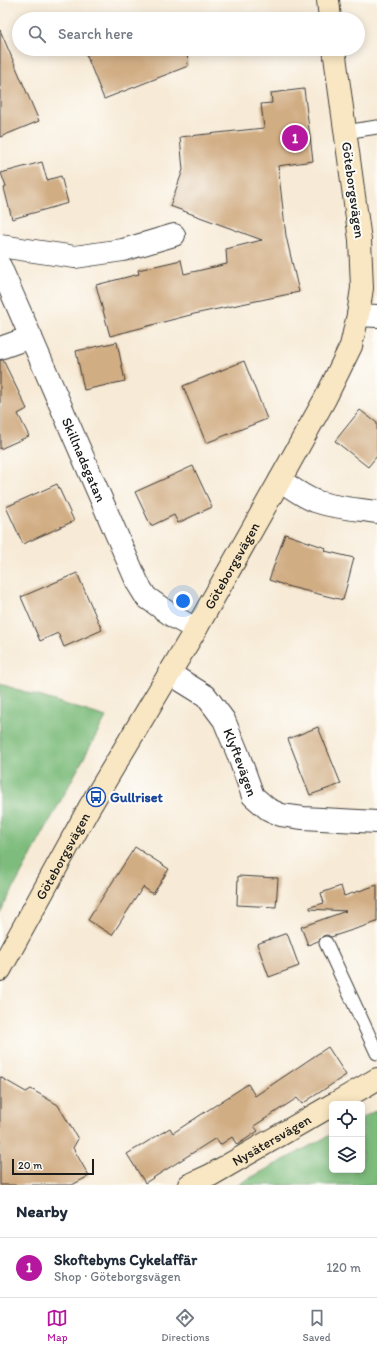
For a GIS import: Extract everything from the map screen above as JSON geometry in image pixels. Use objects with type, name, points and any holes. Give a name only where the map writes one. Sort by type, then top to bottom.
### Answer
[{"type":"street","points":[[328,0],[329,12]]},
{"type":"street","name":"Göteborgsvägen","points":[[0,970],[89,808],[196,629],[280,480],[325,399],[368,315],[362,288],[360,240],[335,56]]},
{"type":"street","points":[[0,246],[75,257],[123,250],[174,235]]},
{"type":"street","name":"Skillnadsgatan","points":[[0,266],[138,584],[146,597],[174,617],[196,629]]},
{"type":"street","points":[[0,348],[31,337]]},
{"type":"street","points":[[280,480],[299,493],[316,501],[349,509],[377,512]]},
{"type":"street","name":"Klyftevägen","points":[[169,673],[206,696],[224,720],[253,796],[268,809],[281,815],[303,818],[377,822]]},
{"type":"street","name":"Nysätersvägen","points":[[338,1101],[377,1079]]},
{"type":"street","name":"Nysätersvägen","points":[[189,1185],[211,1175],[329,1106]]},
{"type":"lane","name":"Göteborgsvägen","points":[[345,132],[377,127]]},
{"type":"lane","points":[[326,943],[377,1052]]},
{"type":"green space","points":[[0,684],[106,717],[0,913]]},
{"type":"green space","points":[[377,1110],[377,1185],[237,1185],[329,1136],[329,1173],[365,1173],[365,1116]]},
{"type":"building","points":[[0,30],[39,121],[0,137]]},
{"type":"building","points":[[87,56],[187,56],[188,66],[104,99]]},
{"type":"building","points":[[304,89],[313,161],[278,166],[286,236],[299,292],[194,314],[110,336],[96,285],[139,274],[138,270],[181,260],[184,274],[227,264],[226,249],[262,240],[170,206],[183,170],[180,137],[264,128],[261,104],[272,103],[271,93]]},
{"type":"building","points":[[42,162],[47,180],[61,176],[68,203],[12,219],[4,188],[6,187],[1,173]]},
{"type":"building","points":[[117,342],[125,381],[84,390],[76,351]]},
{"type":"building","points":[[0,360],[3,360],[27,409],[18,414],[29,436],[0,449]]},
{"type":"building","points":[[244,361],[267,419],[206,443],[183,386]]},
{"type":"building","points":[[360,410],[377,423],[377,456],[368,467],[335,441]]},
{"type":"building","points":[[193,466],[212,507],[178,523],[174,515],[151,526],[135,492]]},
{"type":"building","points":[[57,484],[74,521],[23,544],[6,507]]},
{"type":"building","points":[[285,534],[326,548],[325,551],[354,558],[343,600],[290,587],[269,580]]},
{"type":"building","points":[[77,573],[102,630],[64,647],[58,633],[40,641],[21,597]]},
{"type":"building","points":[[318,727],[341,784],[310,795],[288,739]]},
{"type":"building","points":[[135,847],[169,869],[153,894],[143,887],[112,935],[88,920]]},
{"type":"building","points":[[238,876],[278,878],[276,907],[237,905]]},
{"type":"building","points":[[377,885],[377,922],[331,937],[327,935],[323,936],[318,941],[308,945],[301,927],[346,911],[310,909],[310,907],[324,903],[321,893],[341,886],[344,896]]},
{"type":"building","points":[[287,933],[299,966],[269,977],[257,944]]},
{"type":"building","points":[[328,1047],[346,1075],[302,1104],[297,1098],[254,1126],[258,1131],[237,1145],[232,1137],[220,1145],[216,1138],[145,1183],[127,1154],[170,1128],[173,1133],[248,1084],[255,1096]]},
{"type":"building","points":[[0,1077],[26,1092],[31,1089],[58,1105],[78,1139],[73,1148],[89,1176],[72,1185],[0,1185]]},
{"type":"place","name":"Skoftebyns Cykelaffär","points":[[295,138]]},
{"type":"place","name":"Gullriset","points":[[96,797]]}]
